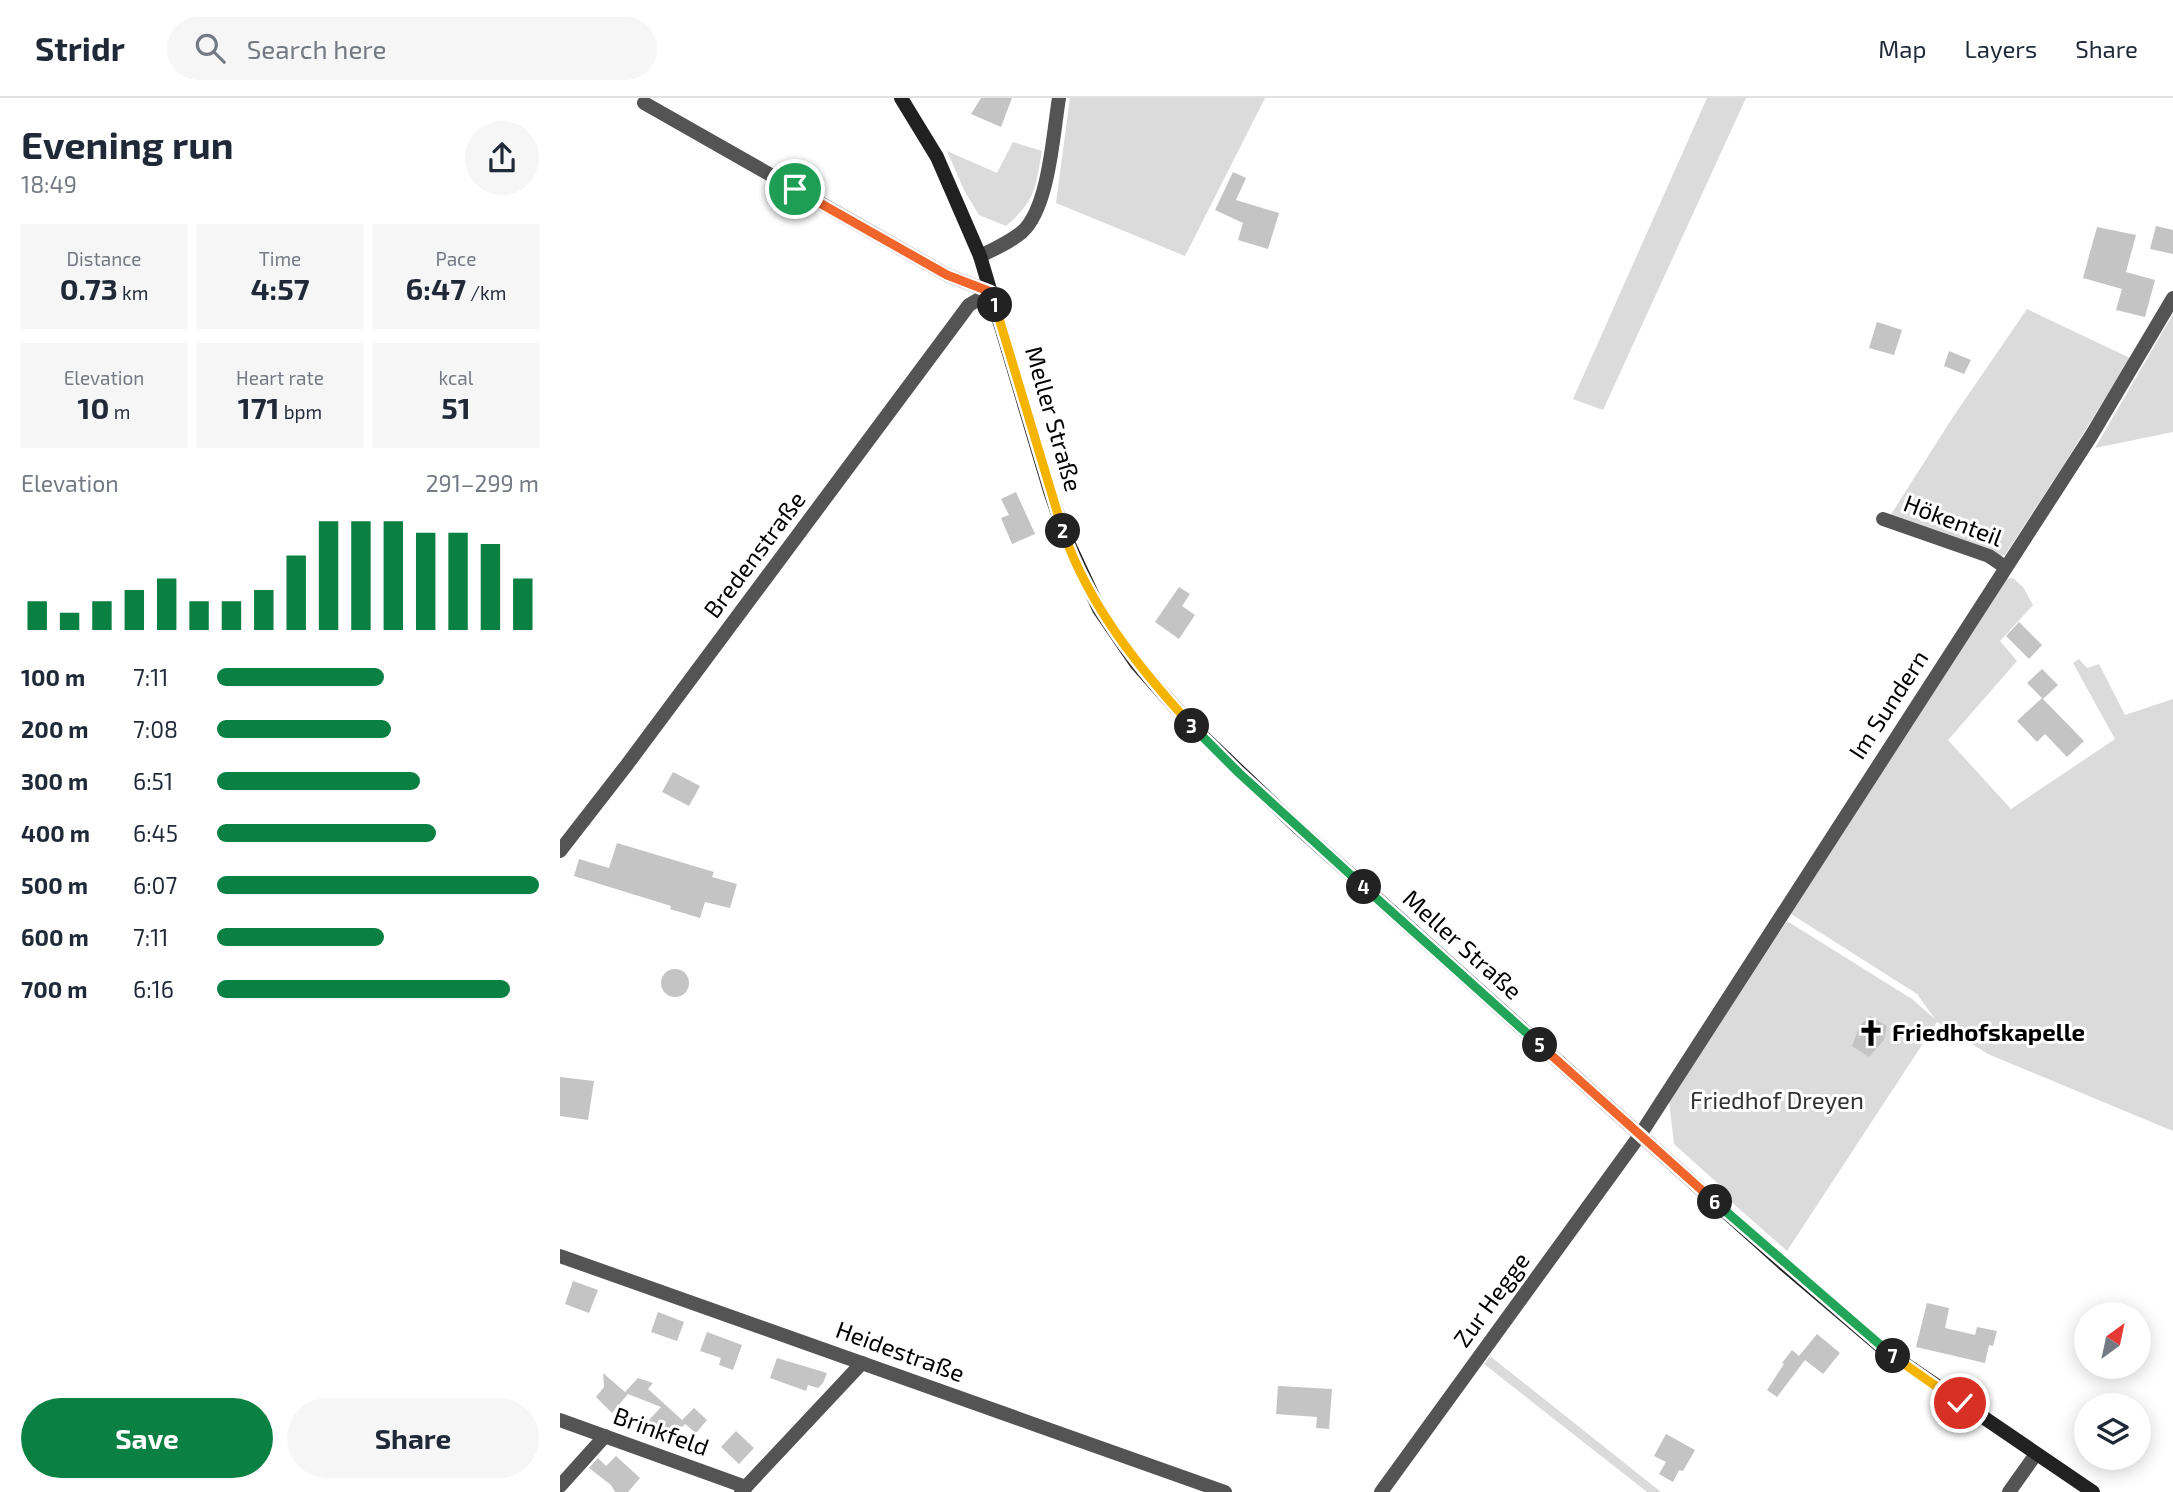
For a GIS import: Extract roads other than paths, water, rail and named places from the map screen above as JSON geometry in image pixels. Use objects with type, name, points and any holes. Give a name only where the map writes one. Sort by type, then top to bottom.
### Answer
[{"type":"main road","name":"Meller Straße","points":[[901,98],[937,157],[980,256],[1066,538],[1099,609],[1136,663],[1191,725],[1239,773],[1786,1266],[1886,1351],[2093,1492]]},
{"type":"street","points":[[980,256],[1006,244],[1024,230],[1035,216],[1042,199],[1059,98]]},
{"type":"street","points":[[644,103],[947,275],[991,292]]},
{"type":"street","name":"Bredenstraße","points":[[560,851],[970,305],[991,292]]},
{"type":"street","name":"Im Sundern","points":[[1640,1135],[2137,362],[2173,298]]},
{"type":"street","name":"Hökenteil","points":[[1883,519],[1989,556],[2006,567]]},
{"type":"street","name":"Zur Hegge","points":[[1381,1492],[1640,1135]]},
{"type":"street","name":"Heidestraße","points":[[560,1256],[1225,1492]]},
{"type":"street","points":[[744,1489],[862,1363]]},
{"type":"street","name":"Brinkfeld","points":[[560,1420],[744,1489]]},
{"type":"street","points":[[560,1486],[605,1436]]},
{"type":"street","points":[[2009,1492],[2036,1454]]},
{"type":"place","name":"Friedhofskapelle","points":[[1871,1033]]},
{"type":"park label","name":"Friedhof Dreyen","points":[[1777,1101]]}]
